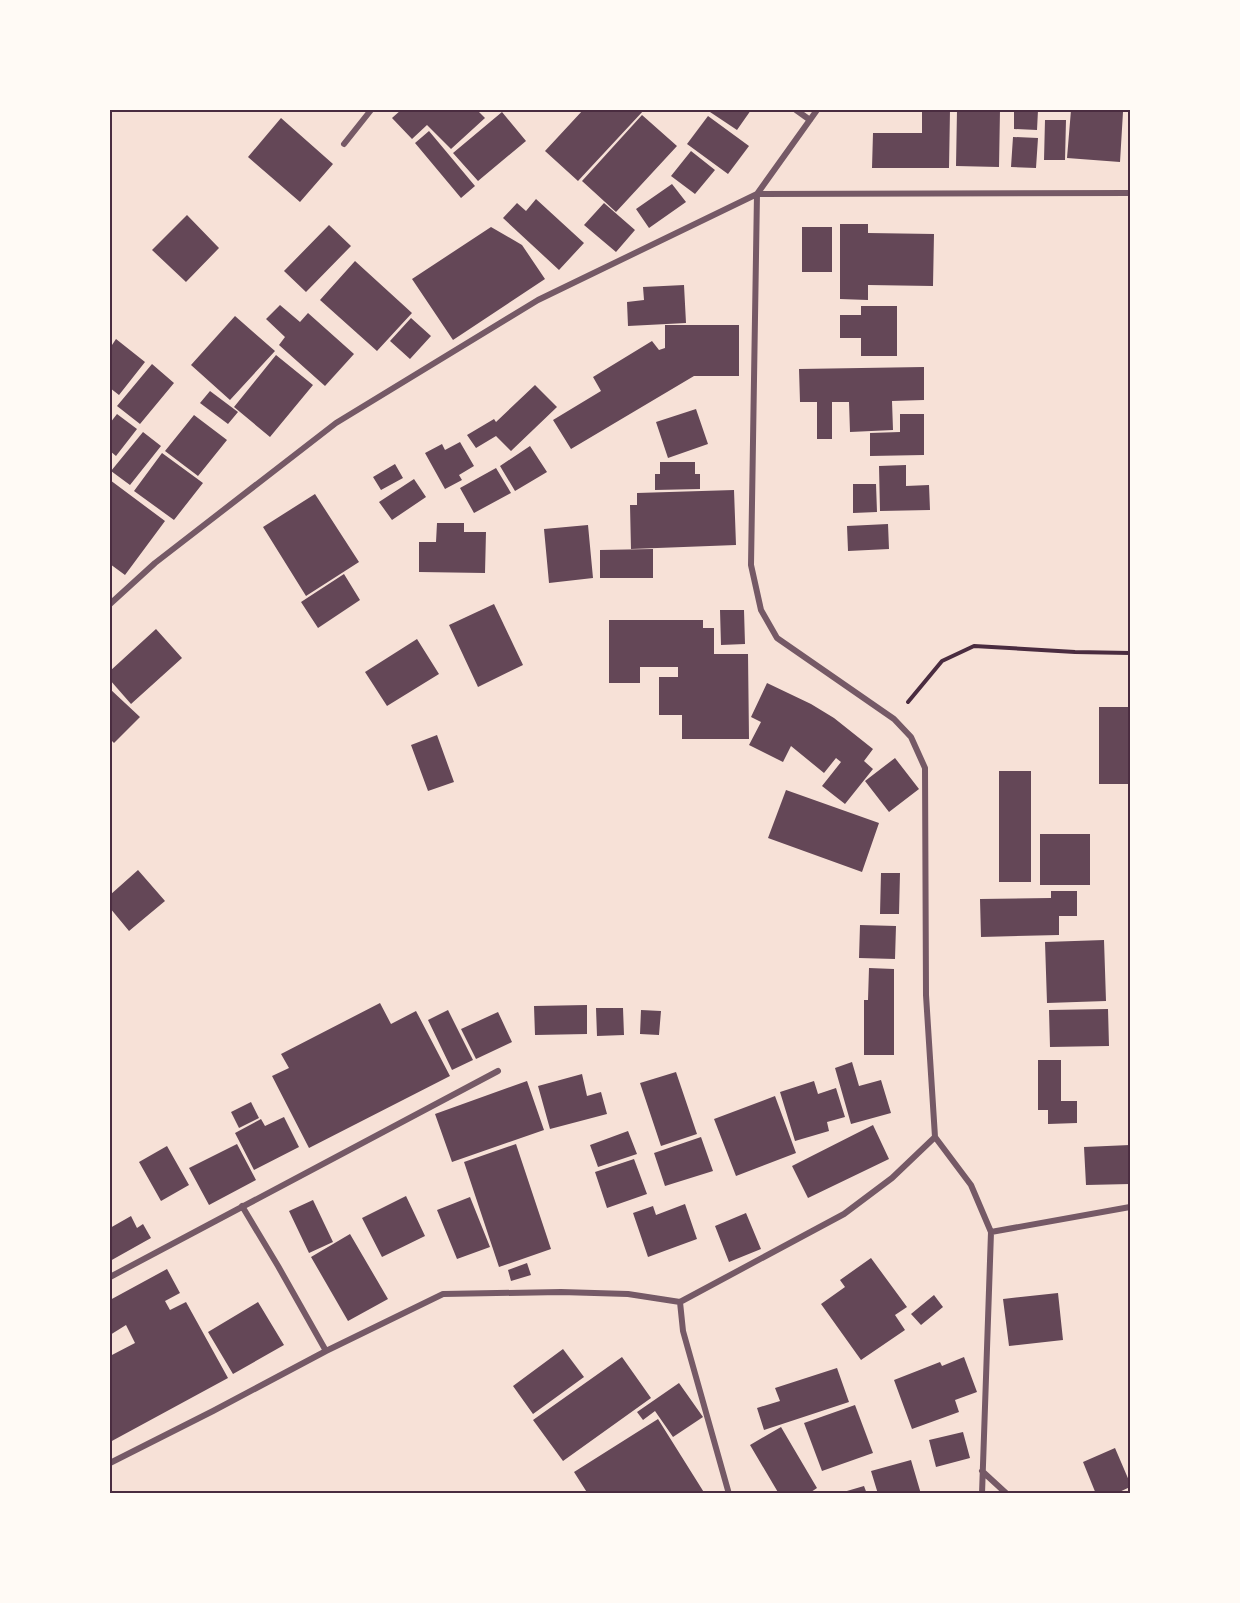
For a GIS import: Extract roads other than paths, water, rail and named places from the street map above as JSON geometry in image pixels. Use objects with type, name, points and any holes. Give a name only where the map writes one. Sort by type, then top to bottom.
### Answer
[{"type":"street","points":[[344,144],[371,110]]},
{"type":"street","points":[[796,110],[810,120]]},
{"type":"street","points":[[817,110],[757,194],[751,565],[761,610],[777,638],[894,719],[911,737],[925,768],[926,995],[935,1137],[971,1185],[991,1232],[982,1494]]},
{"type":"street","points":[[110,604],[155,563],[336,423],[538,300],[757,194],[1131,193]]},
{"type":"street","points":[[110,1277],[498,1071]]},
{"type":"street","points":[[110,1463],[326,1351],[443,1294],[572,1292],[628,1294],[680,1302],[844,1214],[892,1178],[935,1137]]},
{"type":"street","points":[[242,1206],[326,1351]]},
{"type":"street","points":[[991,1232],[1131,1207]]},
{"type":"street","points":[[680,1302],[683,1331],[729,1494]]},
{"type":"street","points":[[982,1471],[1007,1494]]}]
